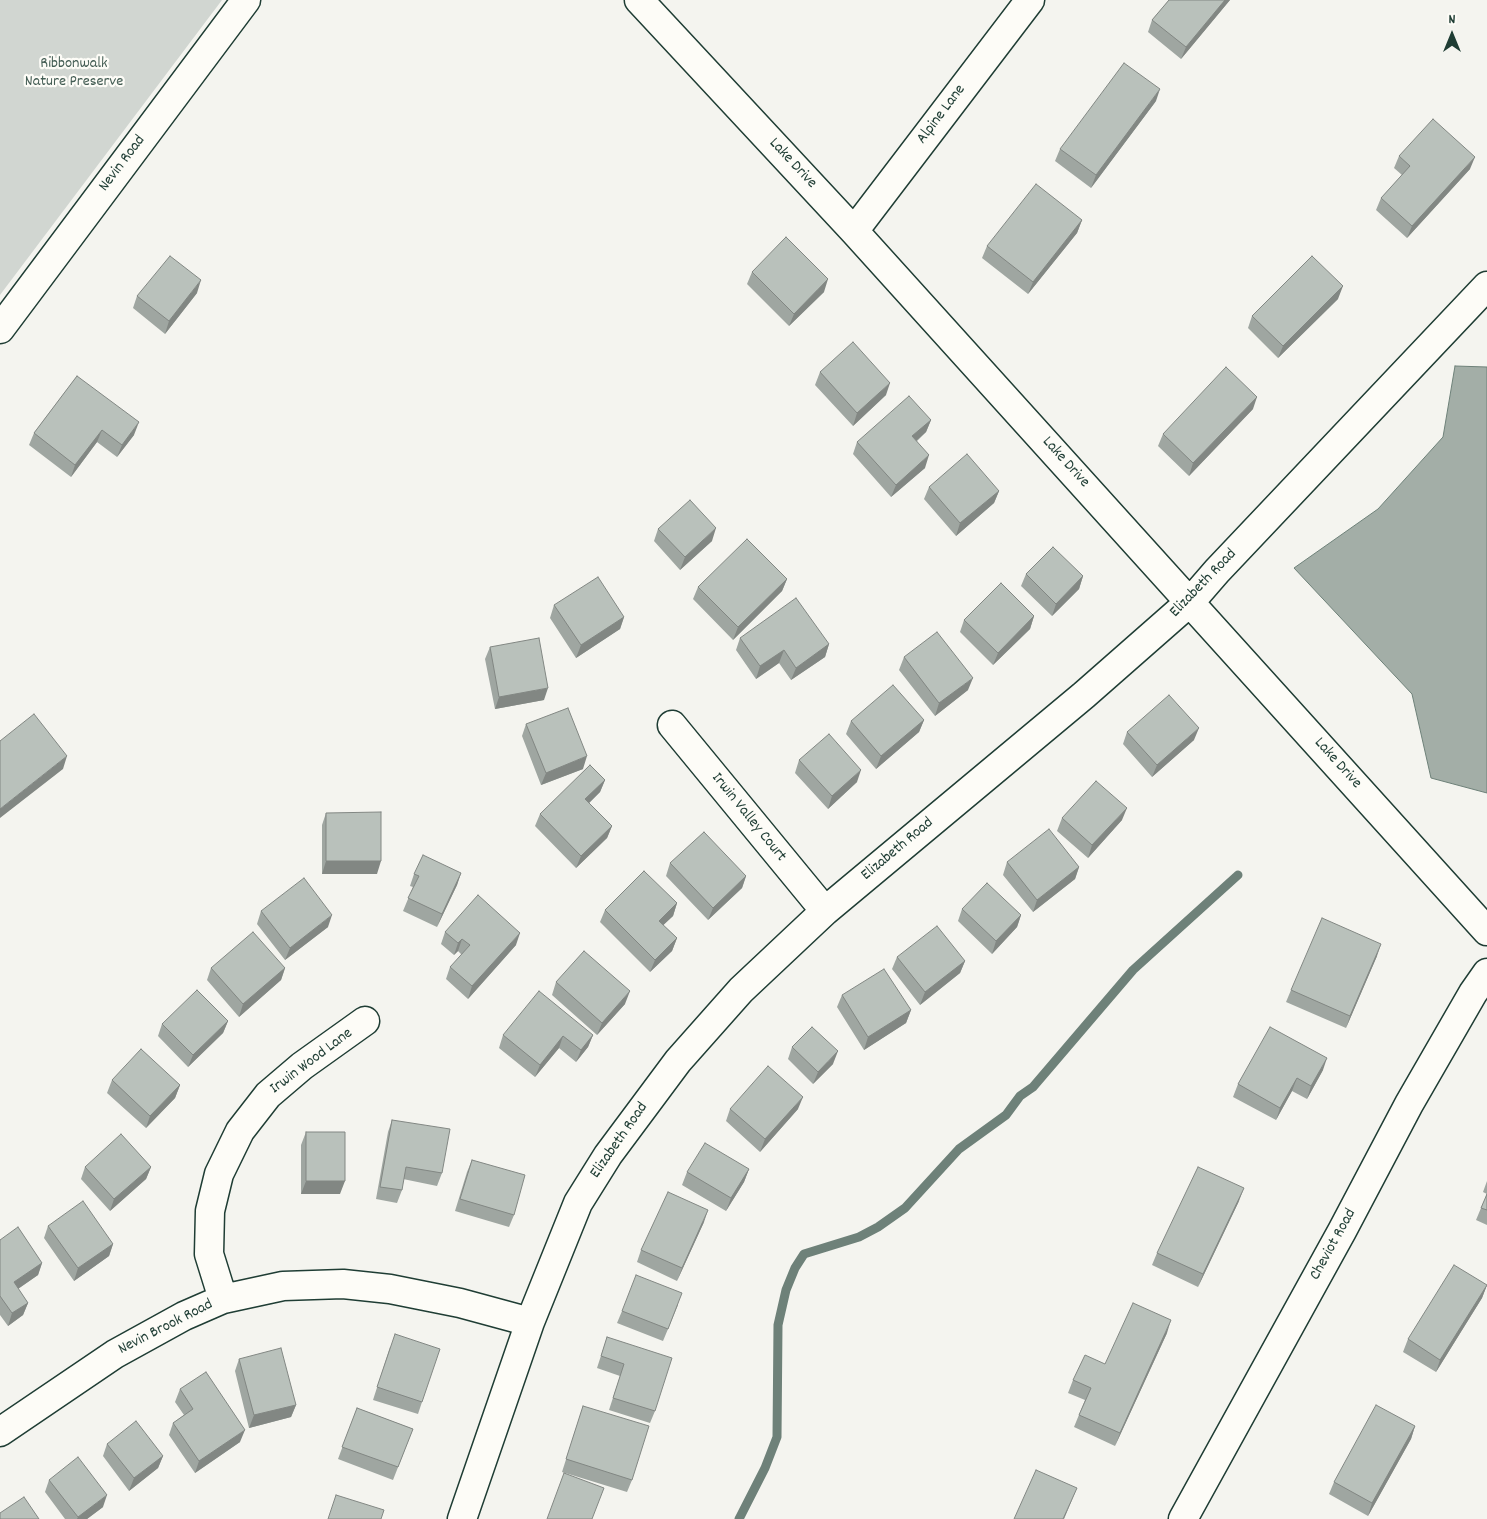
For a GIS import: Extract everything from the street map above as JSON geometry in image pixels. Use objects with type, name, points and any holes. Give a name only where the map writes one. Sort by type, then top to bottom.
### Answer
[{"type":"street","name":"Nevin Road","points":[[0,329],[246,0]]},
{"type":"street","name":"Lake Drive","points":[[639,0],[854,231],[1487,931]]},
{"type":"street","name":"Alpine Lane","points":[[854,231],[1030,0]]},
{"type":"street","name":"Elizabeth Road","points":[[462,1519],[530,1322],[578,1203],[608,1155],[678,1061],[741,990],[825,911],[1084,695],[1191,602],[1217,571],[1487,286]]},
{"type":"street","name":"Irwin Valley Court","points":[[672,725],[825,911]]},
{"type":"street","name":"Cheviot Road","points":[[1182,1519],[1337,1240],[1409,1104],[1473,993],[1487,973]]},
{"type":"street","name":"Irwin Wood Lane","points":[[224,1299],[209,1254],[210,1211],[219,1174],[240,1130],[268,1095],[302,1066],[365,1021]]},
{"type":"street","name":"Nevin Brook Road","points":[[0,1432],[114,1354],[184,1316],[224,1299],[283,1286],[343,1284],[390,1289],[460,1303],[530,1322]]},
{"type":"green space","name":"Ribbonwalk Nature Preserve","points":[[0,0],[222,0],[0,295]]},
{"type":"shaded area","points":[[1455,366],[1487,367],[1487,793],[1431,778],[1412,694],[1294,568],[1378,509],[1443,437]]},
{"type":"building","points":[[1169,0],[1225,0],[1186,47],[1152,20]]},
{"type":"building","points":[[1124,63],[1160,89],[1096,175],[1060,149]]},
{"type":"building","points":[[1433,119],[1475,157],[1412,226],[1381,198],[1410,166],[1399,156]]},
{"type":"building","points":[[1036,184],[1082,220],[1033,282],[987,246]]},
{"type":"building","points":[[786,237],[828,279],[794,314],[752,272]]},
{"type":"building","points":[[170,256],[201,280],[169,321],[137,296]]},
{"type":"building","points":[[1312,256],[1343,286],[1283,346],[1252,316]]},
{"type":"building","points":[[853,342],[890,383],[857,413],[820,372]]},
{"type":"building","points":[[1226,367],[1257,397],[1193,463],[1163,434]]},
{"type":"building","points":[[77,376],[139,422],[122,445],[102,430],[75,465],[34,433]]},
{"type":"building","points":[[909,396],[931,420],[912,436],[929,455],[896,485],[857,442]]},
{"type":"building","points":[[967,454],[999,491],[960,523],[929,487]]},
{"type":"building","points":[[690,500],[716,528],[685,557],[658,529]]},
{"type":"building","points":[[747,539],[787,579],[738,627],[698,587]]},
{"type":"building","points":[[1053,547],[1083,576],[1056,604],[1026,574]]},
{"type":"building","points":[[598,577],[624,617],[581,645],[554,605]]},
{"type":"building","points":[[1001,583],[1034,616],[998,653],[964,620]]},
{"type":"building","points":[[796,598],[829,644],[796,668],[784,650],[760,666],[740,638]]},
{"type":"building","points":[[937,632],[973,678],[939,703],[904,657]]},
{"type":"building","points":[[539,638],[548,688],[499,697],[490,647]]},
{"type":"building","points":[[893,685],[924,720],[881,756],[851,721]]},
{"type":"building","points":[[1169,695],[1199,728],[1157,765],[1127,732]]},
{"type":"building","points":[[568,708],[587,756],[546,773],[526,724]]},
{"type":"building","points":[[34,714],[67,756],[0,809],[0,741]]},
{"type":"building","points":[[829,734],[861,770],[832,796],[799,760]]},
{"type":"building","points":[[590,765],[605,780],[585,799],[612,826],[581,856],[540,814]]},
{"type":"building","points":[[1096,781],[1127,808],[1092,845],[1062,818]]},
{"type":"building","points":[[381,812],[381,861],[326,861],[326,813]]},
{"type":"building","points":[[1049,829],[1079,867],[1037,900],[1007,862]]},
{"type":"building","points":[[704,832],[746,876],[713,908],[670,863]]},
{"type":"building","points":[[423,855],[461,873],[442,914],[408,898],[419,876],[414,874]]},
{"type":"building","points":[[644,871],[677,903],[659,921],[677,938],[655,960],[605,910]]},
{"type":"building","points":[[304,878],[332,915],[290,948],[261,911]]},
{"type":"building","points":[[987,883],[1021,915],[996,941],[962,909]]},
{"type":"building","points":[[478,895],[520,933],[472,986],[450,967],[470,945],[462,939],[458,943],[445,932]]},
{"type":"building","points":[[1322,918],[1381,944],[1350,1016],[1291,990]]},
{"type":"building","points":[[937,926],[965,961],[925,992],[897,957]]},
{"type":"building","points":[[253,932],[285,968],[243,1004],[211,968]]},
{"type":"building","points":[[584,951],[630,991],[602,1023],[556,982]]},
{"type":"building","points":[[884,969],[911,1010],[868,1037],[842,995]]},
{"type":"building","points":[[197,990],[228,1021],[193,1055],[162,1024]]},
{"type":"building","points":[[539,991],[593,1035],[581,1050],[563,1036],[540,1065],[503,1035]]},
{"type":"building","points":[[812,1027],[838,1051],[818,1072],[792,1047]]},
{"type":"building","points":[[1270,1027],[1327,1058],[1311,1086],[1297,1078],[1280,1108],[1238,1084]]},
{"type":"building","points":[[141,1049],[180,1085],[150,1116],[112,1080]]},
{"type":"building","points":[[768,1066],[803,1097],[765,1139],[730,1109]]},
{"type":"building","points":[[392,1120],[450,1129],[442,1173],[406,1167],[402,1190],[380,1187]]},
{"type":"building","points":[[306,1132],[345,1132],[345,1181],[306,1181]]},
{"type":"building","points":[[121,1134],[151,1167],[114,1199],[85,1167]]},
{"type":"building","points":[[705,1143],[749,1169],[731,1198],[687,1172]]},
{"type":"building","points":[[472,1160],[525,1175],[514,1215],[460,1199]]},
{"type":"building","points":[[1198,1167],[1244,1188],[1203,1274],[1157,1253]]},
{"type":"building","points":[[668,1192],[708,1210],[682,1268],[641,1250]]},
{"type":"building","points":[[1487,1194],[1487,1210],[1481,1208]]},
{"type":"building","points":[[83,1201],[113,1244],[78,1268],[48,1226]]},
{"type":"building","points":[[18,1227],[42,1263],[14,1282],[28,1303],[12,1313],[0,1296],[0,1240]]},
{"type":"building","points":[[1454,1265],[1487,1285],[1440,1360],[1408,1339]]},
{"type":"building","points":[[636,1275],[682,1293],[668,1329],[622,1311]]},
{"type":"building","points":[[1133,1303],[1171,1320],[1120,1433],[1079,1415],[1091,1388],[1073,1380],[1085,1355],[1105,1364]]},
{"type":"building","points":[[395,1334],[440,1349],[422,1402],[377,1387]]},
{"type":"building","points":[[607,1337],[672,1358],[655,1411],[613,1398],[624,1364],[601,1356]]},
{"type":"building","points":[[281,1348],[296,1405],[254,1415],[239,1359]]},
{"type":"building","points":[[206,1372],[245,1430],[199,1461],[173,1423],[193,1409],[180,1389]]},
{"type":"building","points":[[1376,1405],[1415,1426],[1372,1503],[1334,1482]]},
{"type":"building","points":[[583,1406],[649,1426],[632,1480],[566,1459]]},
{"type":"building","points":[[357,1408],[413,1429],[398,1467],[342,1447]]},
{"type":"building","points":[[136,1421],[163,1456],[134,1478],[107,1444]]},
{"type":"building","points":[[78,1457],[107,1495],[78,1517],[49,1480]]},
{"type":"building","points":[[1036,1470],[1077,1488],[1063,1519],[1014,1519]]},
{"type":"building","points":[[564,1473],[604,1488],[592,1519],[547,1519]]},
{"type":"building","points":[[336,1495],[384,1510],[381,1519],[328,1519]]},
{"type":"building","points":[[24,1497],[39,1519],[0,1519],[0,1513]]},
{"type":"waterway","points":[[739,1519],[765,1468],[777,1437],[778,1325],[786,1290],[795,1268],[804,1254],[859,1237],[878,1227],[905,1208],[959,1149],[1006,1115],[1020,1096],[1033,1087],[1133,970],[1238,875]]}]
